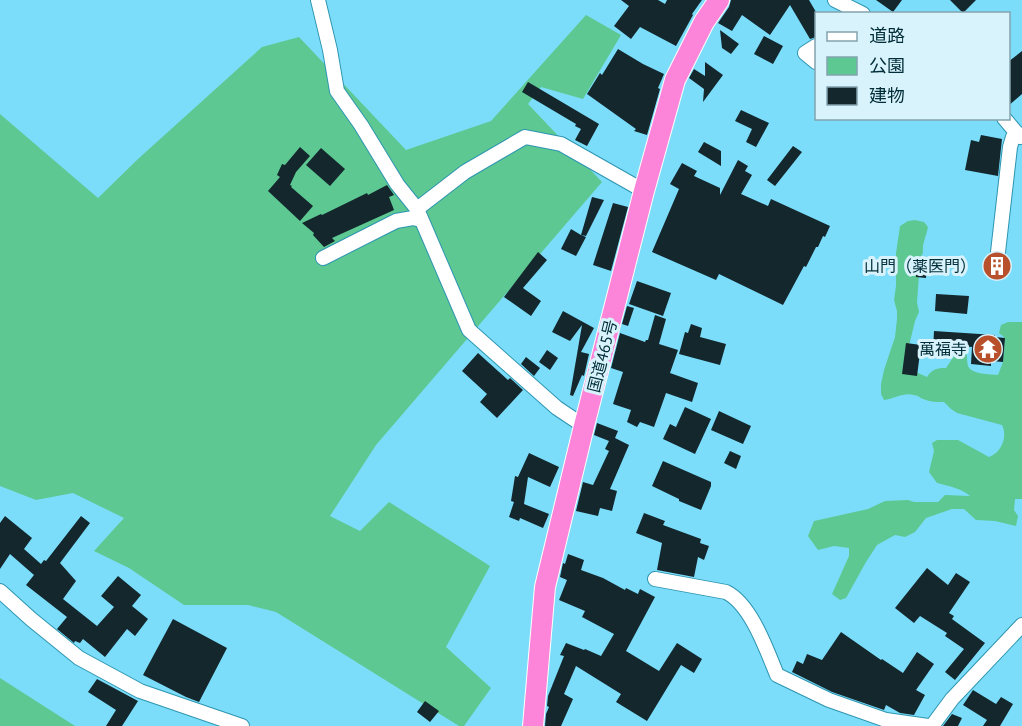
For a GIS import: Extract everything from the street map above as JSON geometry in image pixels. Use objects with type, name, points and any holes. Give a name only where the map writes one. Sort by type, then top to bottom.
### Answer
[{"type":"highway","name":"国道465号","points":[[532,726],[544,588],[644,191],[675,80],[704,22],[719,0]]},
{"type":"street","points":[[318,0],[337,91],[419,214],[469,330],[557,408],[584,426]]},
{"type":"street","points":[[835,0],[859,12]]},
{"type":"street","points":[[815,47],[805,53],[815,61]]},
{"type":"street","points":[[997,261],[1010,147],[1012,137],[1019,135],[1006,120]]},
{"type":"street","points":[[323,258],[396,221],[413,218],[465,172],[525,137],[561,144],[644,191]]},
{"type":"street","points":[[655,579],[726,592],[731,595],[747,610],[777,675],[829,700],[886,720],[930,726],[952,699],[1022,625]]},
{"type":"street","points":[[0,591],[79,658],[140,691],[242,726]]},
{"type":"green space","points":[[586,15],[621,35],[583,99],[541,87],[528,104],[602,182],[376,445],[330,516],[360,531],[389,502],[490,566],[446,647],[491,688],[464,726],[459,726],[276,612],[248,605],[184,605],[129,568],[94,551],[124,518],[73,493],[36,500],[0,486],[0,114],[98,198],[262,47],[299,37],[406,150],[491,121]]},
{"type":"green space","points":[[915,220],[924,222],[928,227],[923,253],[918,261],[917,302],[919,312],[909,346],[916,372],[927,377],[935,370],[946,368],[954,356],[960,353],[967,355],[968,366],[973,371],[998,375],[1003,362],[1005,338],[999,333],[1001,325],[1008,322],[1022,322],[1022,499],[1015,499],[1014,510],[1018,516],[1016,526],[995,521],[976,520],[964,509],[952,509],[926,518],[915,532],[905,537],[895,535],[877,545],[846,598],[840,600],[832,594],[849,556],[849,548],[834,546],[818,550],[808,536],[814,521],[868,509],[885,501],[938,502],[945,495],[970,496],[959,489],[937,483],[929,472],[934,451],[932,443],[937,440],[958,440],[989,457],[997,452],[1004,439],[1002,425],[957,413],[944,402],[928,401],[910,394],[884,400],[881,394],[884,370],[895,337],[896,253],[900,226]]},
{"type":"green space","points":[[0,678],[75,726],[0,726]]},
{"type":"building","points":[[621,0],[658,0],[665,4],[667,0],[702,0],[692,14],[676,46],[640,27],[631,39],[614,26],[629,6]]},
{"type":"building","points":[[731,0],[809,0],[816,12],[815,37],[810,39],[790,5],[770,35],[742,15],[732,31],[718,23]]},
{"type":"building","points":[[876,0],[902,0],[893,12]]},
{"type":"building","points":[[950,0],[976,0],[964,12]]},
{"type":"building","points":[[720,30],[739,44],[731,54],[722,48]]},
{"type":"building","points":[[764,36],[783,46],[773,64],[754,54]]},
{"type":"building","points":[[618,49],[664,74],[658,88],[660,89],[647,135],[634,131],[636,129],[587,94]]},
{"type":"building","points":[[1022,51],[1022,94],[1010,104],[1010,60]]},
{"type":"building","points":[[705,62],[723,75],[703,102],[704,89],[689,78],[694,69],[705,76]]},
{"type":"building","points":[[528,82],[599,124],[587,146],[575,140],[581,129],[575,126],[576,124],[522,92]]},
{"type":"building","points":[[741,110],[769,123],[756,147],[746,142],[752,129],[735,121]]},
{"type":"building","points":[[981,135],[1002,139],[998,176],[965,170],[971,140],[979,142]]},
{"type":"building","points":[[704,142],[721,151],[721,166],[698,152]]},
{"type":"building","points":[[793,146],[802,152],[775,186],[767,180]]},
{"type":"building","points":[[300,147],[310,156],[296,172],[290,185],[313,206],[300,221],[268,191],[280,177],[277,175],[282,164],[285,165]]},
{"type":"building","points":[[321,148],[345,169],[330,186],[306,165]]},
{"type":"building","points":[[738,160],[748,166],[745,171],[752,175],[741,194],[768,206],[771,199],[830,226],[806,267],[804,266],[783,305],[719,274],[716,280],[652,252],[679,189],[670,184],[682,163],[697,171],[694,176],[720,188],[720,195]]},
{"type":"building","points":[[387,185],[394,195],[389,197],[394,210],[332,238],[335,241],[324,247],[313,235],[314,233],[302,223],[367,193],[368,195]]},
{"type":"building","points":[[592,197],[604,200],[586,236],[581,235]]},
{"type":"building","points":[[613,203],[628,207],[611,271],[593,265]]},
{"type":"building","points":[[571,229],[586,237],[576,256],[561,249]]},
{"type":"building","points":[[538,252],[547,260],[523,288],[541,301],[531,316],[504,297]]},
{"type":"building","points":[[916,263],[927,264],[926,278],[916,277]]},
{"type":"building","points":[[637,281],[671,293],[663,316],[629,304]]},
{"type":"building","points":[[936,294],[969,296],[967,314],[935,311]]},
{"type":"building","points":[[627,306],[634,308],[628,326],[622,324]]},
{"type":"building","points":[[563,311],[594,328],[581,352],[589,354],[584,376],[582,375],[573,396],[570,395],[582,325],[570,341],[552,332]]},
{"type":"building","points":[[655,315],[666,319],[659,344],[678,350],[670,373],[698,383],[692,402],[666,393],[654,427],[640,422],[637,427],[627,422],[631,410],[613,404],[623,372],[611,368],[620,333],[645,342],[648,340]]},
{"type":"building","points":[[691,324],[702,328],[700,337],[726,344],[720,365],[679,354],[685,332],[688,333]]},
{"type":"building","points":[[934,331],[995,335],[995,337],[1005,338],[1003,362],[991,361],[991,366],[971,364],[972,347],[947,345],[947,352],[933,351]]},
{"type":"building","points":[[906,343],[921,345],[917,376],[902,374]]},
{"type":"building","points":[[547,350],[558,358],[550,370],[539,362]]},
{"type":"building","points":[[478,353],[508,380],[510,378],[523,390],[497,418],[480,402],[487,394],[462,371]]},
{"type":"building","points":[[526,357],[540,368],[534,376],[521,364]]},
{"type":"building","points":[[685,407],[711,419],[695,454],[663,439],[670,424],[676,427]]},
{"type":"building","points":[[719,411],[751,426],[743,444],[711,430]]},
{"type":"building","points":[[597,423],[618,431],[615,438],[629,445],[610,489],[617,491],[612,511],[600,508],[598,516],[576,511],[583,482],[593,485],[609,451],[605,449],[609,441],[594,435]]},
{"type":"building","points":[[730,451],[741,456],[736,469],[724,463]]},
{"type":"building","points":[[529,453],[559,467],[550,487],[528,477],[524,504],[549,514],[543,528],[520,518],[519,521],[509,517],[514,502],[511,501],[515,476],[518,477]]},
{"type":"building","points":[[663,461],[711,482],[701,510],[652,486]]},
{"type":"building","points":[[644,513],[665,521],[663,525],[701,539],[700,543],[709,546],[704,560],[698,557],[694,577],[657,570],[662,543],[636,533]]},
{"type":"building","points":[[5,516],[32,538],[24,549],[41,564],[44,560],[46,561],[81,516],[90,523],[60,563],[76,581],[63,599],[97,626],[114,607],[101,596],[118,576],[141,595],[132,606],[148,619],[135,636],[127,629],[105,657],[83,639],[80,643],[75,641],[74,643],[57,629],[67,617],[26,585],[34,575],[10,554],[0,569],[0,523]]},
{"type":"building","points":[[568,554],[584,560],[581,570],[603,578],[625,590],[626,588],[638,594],[640,589],[655,597],[626,651],[659,671],[677,643],[702,659],[694,673],[681,665],[647,721],[616,702],[621,694],[576,666],[564,694],[573,699],[561,726],[545,726],[549,707],[547,706],[548,696],[564,656],[560,655],[566,643],[601,656],[614,634],[582,617],[585,611],[559,600],[567,580],[560,577]]},
{"type":"building","points":[[927,568],[948,585],[956,573],[970,582],[949,613],[954,616],[952,619],[985,643],[955,680],[945,672],[964,649],[945,636],[947,633],[920,616],[914,623],[895,608]]},
{"type":"building","points":[[173,619],[227,648],[199,702],[143,675]]},
{"type":"building","points":[[841,632],[903,673],[917,652],[934,664],[916,690],[925,695],[914,715],[900,713],[886,705],[884,710],[832,692],[792,672],[797,661],[803,664],[807,654],[822,660]]},
{"type":"building","points":[[97,679],[138,701],[122,726],[106,726],[116,710],[88,692]]},
{"type":"building","points":[[973,690],[996,704],[1001,697],[1013,704],[1000,726],[983,726],[987,720],[963,705]]},
{"type":"building","points":[[425,701],[439,711],[430,722],[417,712]]},
{"type":"building","points":[[952,714],[962,718],[958,726],[943,726]]},
{"type":"place","name":"山門（薬医門）","points":[[997,266]]},
{"type":"place","name":"萬福寺","points":[[988,349]]}]
